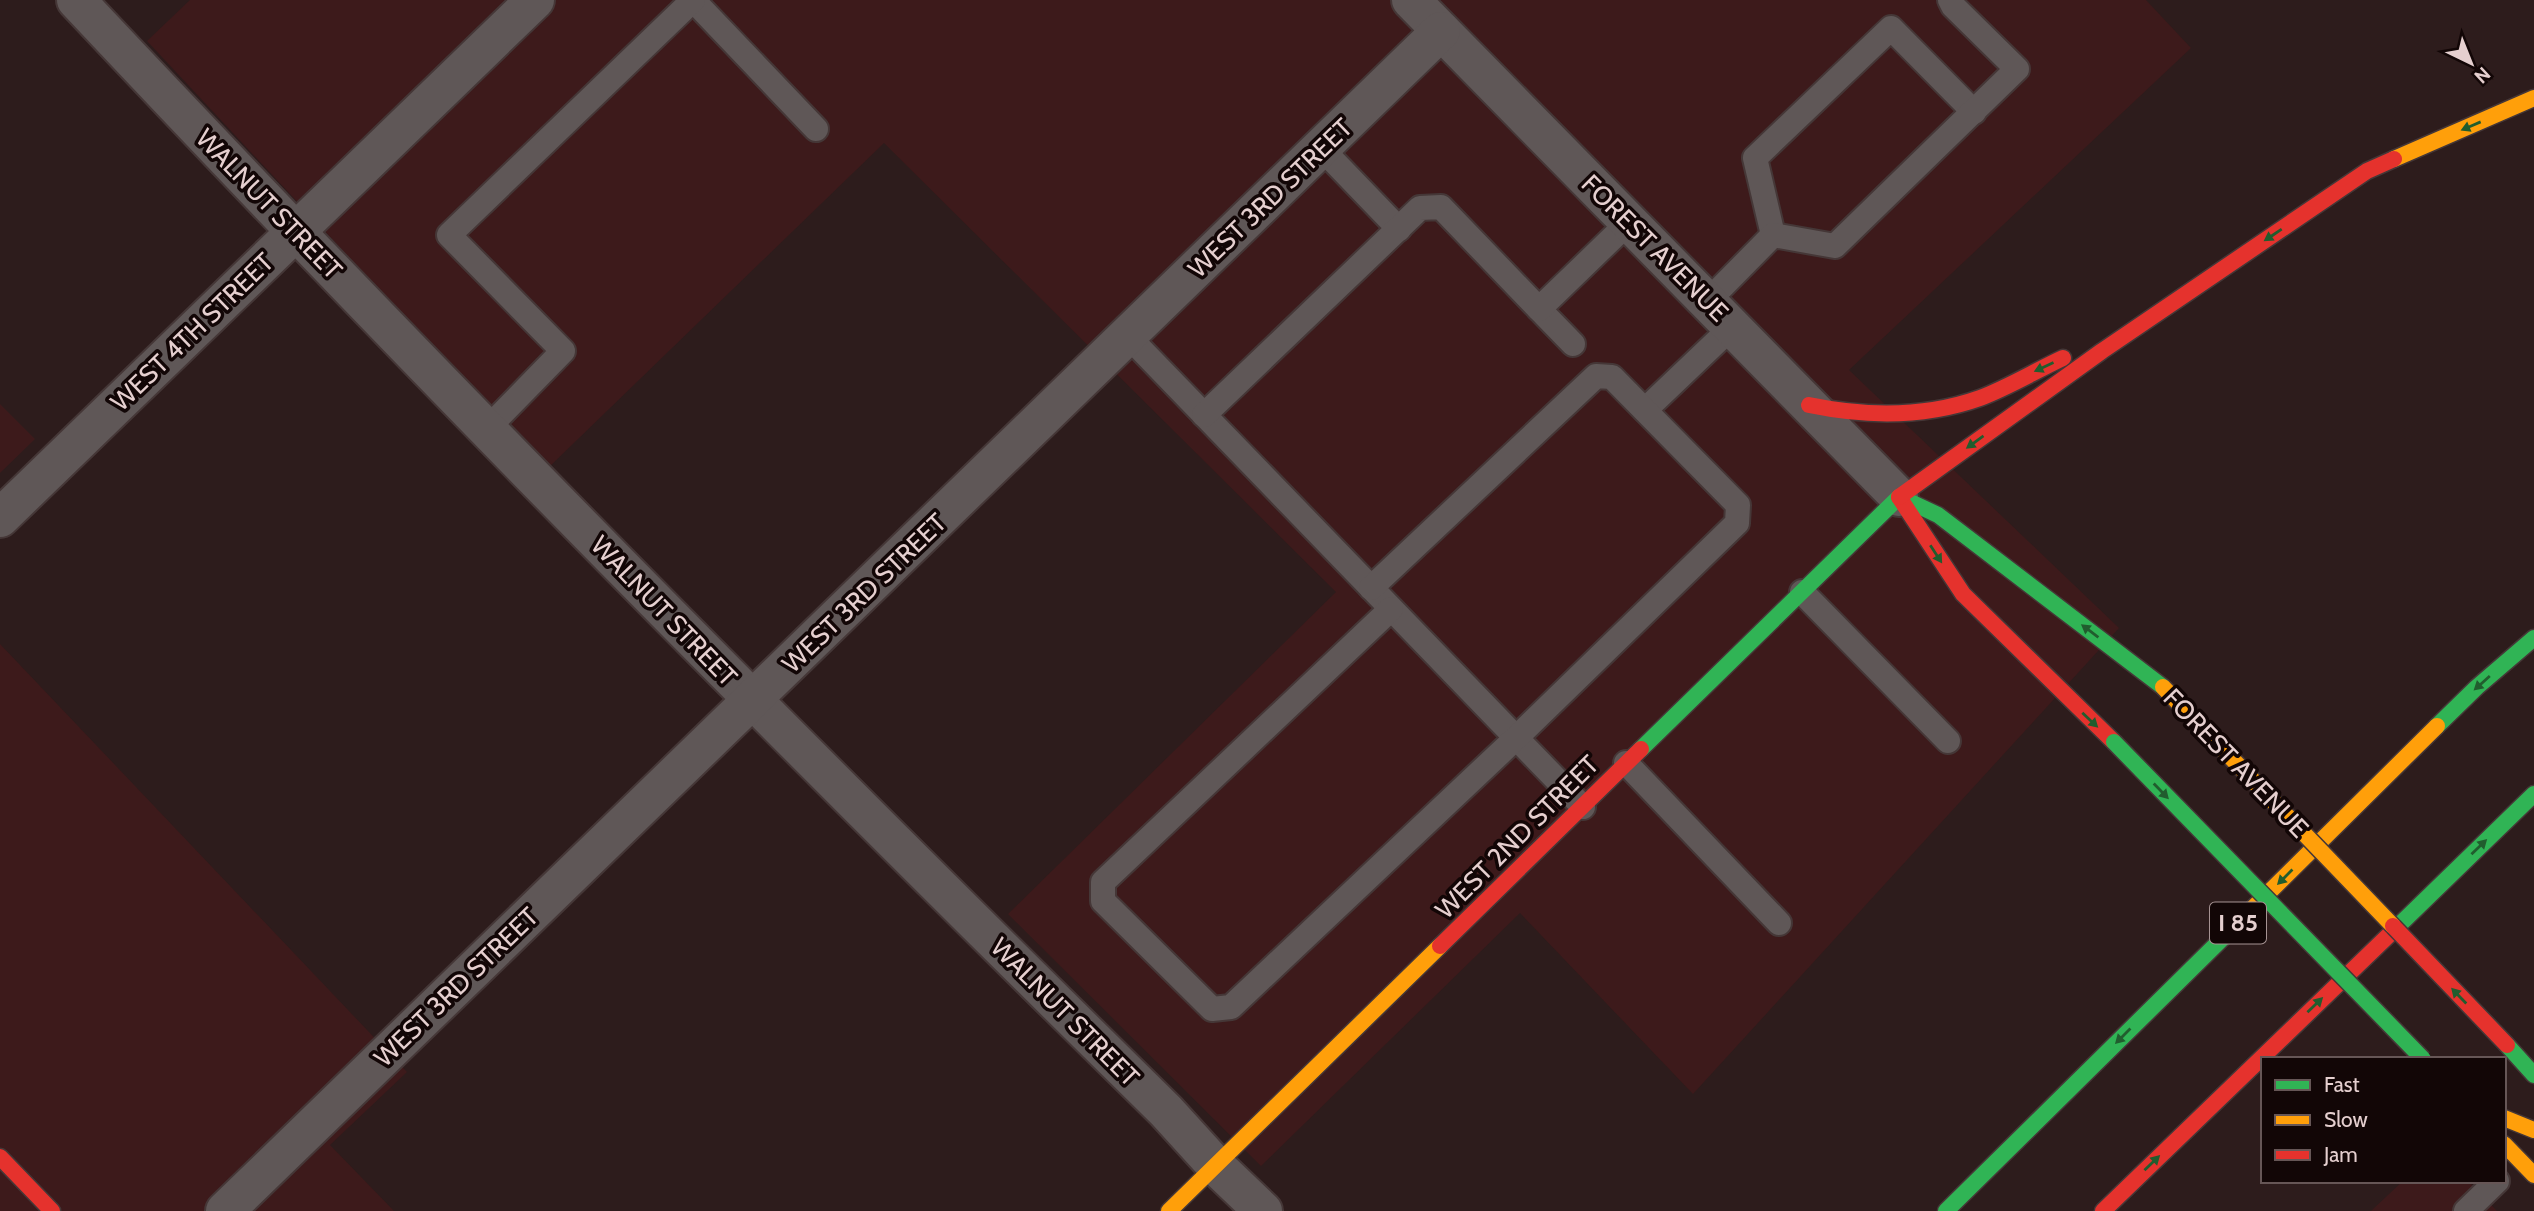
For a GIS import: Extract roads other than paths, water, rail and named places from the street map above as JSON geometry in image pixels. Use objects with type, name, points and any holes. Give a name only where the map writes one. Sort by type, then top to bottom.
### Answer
[{"type":"main road","points":[[1809,405],[1838,412],[1903,416],[1970,401],[2151,318],[2367,171],[2534,99]]},
{"type":"main road","name":"WEST 2ND STREET","points":[[1169,1211],[1899,497],[2151,318]]},
{"type":"main road","name":"FOREST AVENUE","points":[[1899,497],[1938,516],[2164,687],[2534,1075]]},
{"type":"main road","name":"FOREST AVENUE","points":[[1899,497],[1963,594],[2114,742],[2421,1057]]},
{"type":"main road","name":"I 85","points":[[1946,1211],[2477,687],[2534,638]]},
{"type":"main road","points":[[2262,1057],[2534,794]]},
{"type":"main road","points":[[2103,1211],[2261,1058]]},
{"type":"main road","points":[[2506,1119],[2534,1130]]},
{"type":"main road","points":[[0,1157],[52,1211]]},
{"type":"street","name":"WALNUT STREET","points":[[76,0],[295,233],[486,430],[752,701],[1166,1111],[1216,1166],[1263,1211]]},
{"type":"street","name":"WEST 4TH STREET","points":[[0,518],[534,0]]},
{"type":"street","name":"FOREST AVENUE","points":[[1411,0],[1899,497]]},
{"type":"street","name":"WEST 3RD STREET","points":[[225,1211],[1441,32]]},
{"type":"lane","points":[[486,430],[563,351],[449,235],[694,0],[816,129]]},
{"type":"lane","points":[[1773,235],[1835,246],[2017,69],[1950,0]]},
{"type":"lane","points":[[1645,410],[1719,314],[1773,235],[1755,158],[1891,28],[1973,112]]},
{"type":"lane","points":[[1321,148],[1399,229]]},
{"type":"lane","points":[[1204,415],[1420,208],[1441,207],[1573,344]]},
{"type":"lane","points":[[1539,309],[1629,222]]},
{"type":"lane","points":[[1128,337],[1583,807]]},
{"type":"lane","points":[[1371,588],[1596,376],[1612,377],[1738,505],[1737,523],[1516,738],[1231,1007],[1212,1009],[1104,901],[1104,883],[1391,609]]},
{"type":"lane","points":[[1802,592],[1948,741]]},
{"type":"lane","points":[[1626,763],[1779,923]]},
{"type":"lane","points":[[2466,1211],[2495,1183]]}]
